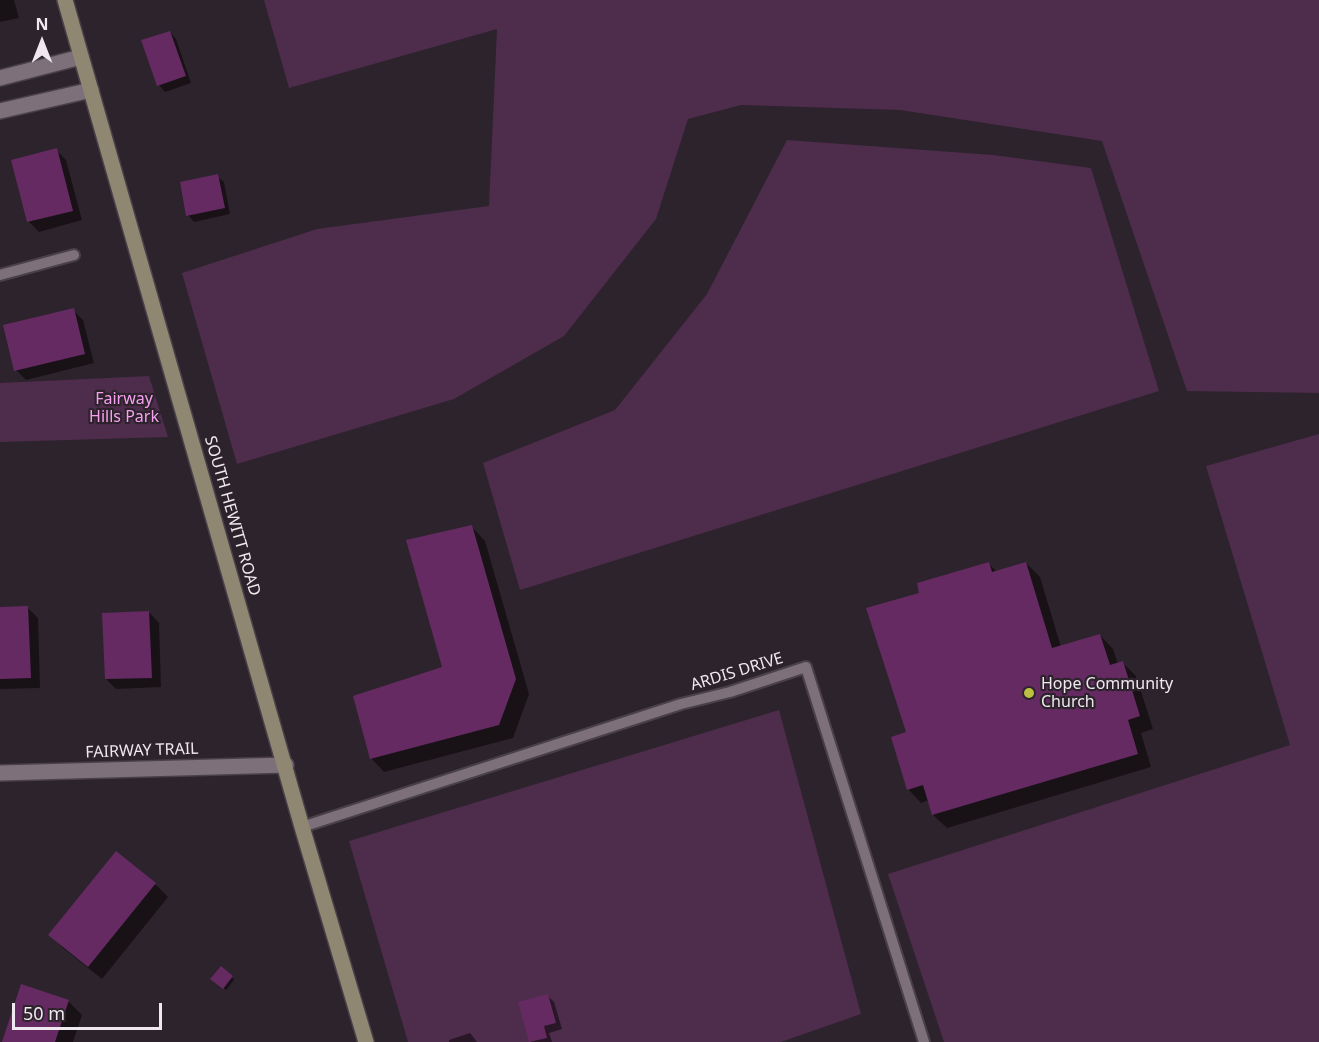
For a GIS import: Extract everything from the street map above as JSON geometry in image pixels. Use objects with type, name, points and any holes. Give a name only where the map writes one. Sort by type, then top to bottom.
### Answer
[{"type":"main road","name":"SOUTH HEWITT ROAD","points":[[65,0],[302,827],[366,1042]]},
{"type":"street","points":[[0,78],[81,57]]},
{"type":"street","points":[[0,111],[91,90]]},
{"type":"street","name":"FAIRWAY TRAIL","points":[[0,773],[286,765]]},
{"type":"lane","points":[[0,275],[74,255]]},
{"type":"lane","name":"ARDIS DRIVE","points":[[302,827],[670,708],[730,692],[806,667],[924,1042]]},
{"type":"green space","points":[[264,0],[1319,0],[1319,393],[1187,391],[1102,141],[900,110],[741,105],[688,119],[656,219],[564,336],[454,399],[237,464],[182,273],[317,229],[489,206],[497,29],[289,88]]},
{"type":"green space","points":[[787,140],[993,155],[1091,168],[1159,391],[520,590],[483,463],[615,410],[707,294]]},
{"type":"green space","name":"Fairway Hills Park","points":[[149,376],[168,437],[0,442],[0,383]]},
{"type":"green space","points":[[1319,434],[1319,1042],[944,1042],[888,874],[1290,745],[1206,466]]},
{"type":"green space","points":[[779,710],[861,1014],[781,1042],[408,1042],[349,841]]},
{"type":"building","points":[[170,31],[186,76],[157,86],[141,40]]},
{"type":"building","points":[[57,148],[73,211],[27,222],[11,160]]},
{"type":"building","points":[[218,174],[225,208],[186,216],[180,182]]},
{"type":"building","points":[[74,308],[85,354],[14,371],[3,325]]},
{"type":"building","points":[[472,525],[516,679],[499,725],[370,759],[353,696],[442,667],[406,540]]},
{"type":"building","name":"Hope Community Church","points":[[989,562],[992,572],[1026,562],[1052,648],[1100,634],[1110,665],[1123,661],[1140,716],[1128,720],[1138,754],[932,815],[923,785],[907,790],[891,737],[906,732],[866,608],[919,593],[917,583]]},
{"type":"building","points":[[28,606],[31,678],[0,679],[0,607]]},
{"type":"building","points":[[149,611],[152,678],[105,679],[102,613]]},
{"type":"building","points":[[116,851],[156,883],[88,967],[48,935]]},
{"type":"building","points":[[221,966],[233,976],[223,989],[210,979]]},
{"type":"building","points":[[21,984],[69,1000],[55,1042],[2,1042]]},
{"type":"building","points":[[548,994],[556,1023],[544,1026],[547,1038],[529,1042],[518,1002]]},
{"type":"place","name":"Hope Community Church","points":[[1029,693]]}]
